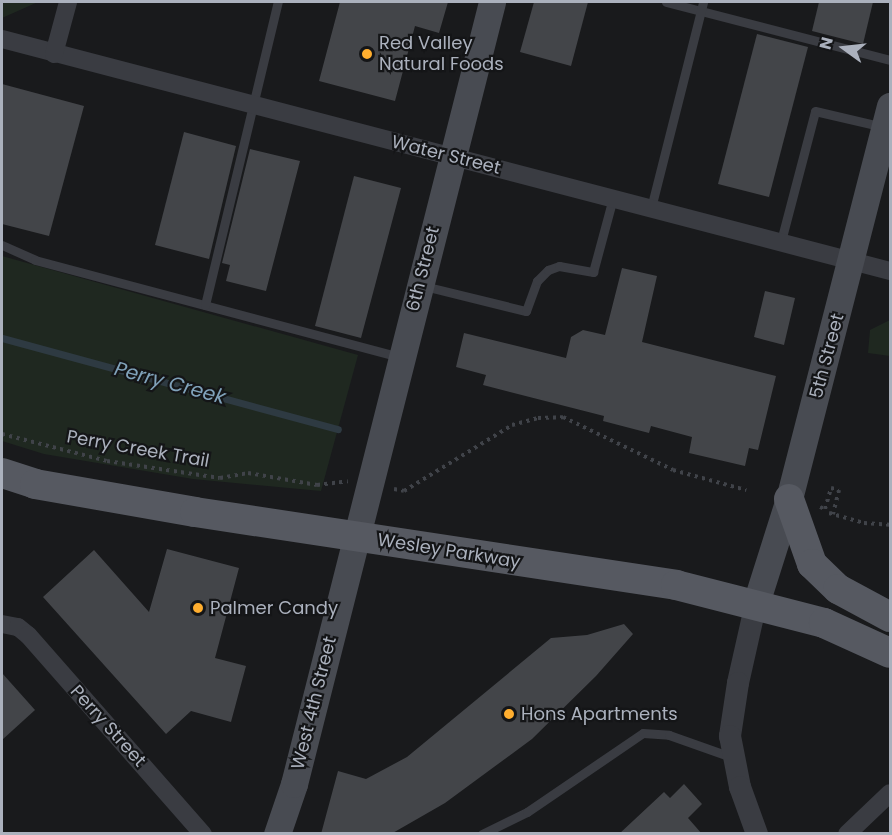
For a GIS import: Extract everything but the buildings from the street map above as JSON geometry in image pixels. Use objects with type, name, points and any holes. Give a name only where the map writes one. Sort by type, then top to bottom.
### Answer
[{"type":"main road","name":"6th Street","points":[[356,537],[492,2]]},
{"type":"main road","name":"5th Street","points":[[756,603],[789,499],[888,117]]},
{"type":"main road","name":"Wesley Parkway","points":[[2,473],[35,484],[356,537],[621,575],[756,603],[824,623],[891,653]]},
{"type":"main road","points":[[789,499],[812,564],[838,589],[891,617]]},
{"type":"main road","name":"West 4th Street","points":[[277,834],[294,784],[356,537]]},
{"type":"street","points":[[54,54],[68,2]]},
{"type":"street","name":"Water Street","points":[[2,39],[891,271]]},
{"type":"street","points":[[756,603],[738,683],[730,736],[740,787],[757,834]]},
{"type":"street","name":"Perry Street","points":[[4,624],[28,635],[203,834]]},
{"type":"street","points":[[847,834],[891,793]]},
{"type":"lane","points":[[205,304],[251,105],[278,2]]},
{"type":"lane","points":[[666,2],[702,6],[891,60]]},
{"type":"lane","points":[[651,207],[702,6]]},
{"type":"lane","points":[[780,241],[815,111],[888,117]]},
{"type":"lane","points":[[419,285],[526,311],[537,281],[548,270],[560,266],[593,272],[613,198]]},
{"type":"lane","points":[[2,245],[35,260],[400,357]]},
{"type":"lane","points":[[482,834],[527,812],[643,733],[669,735],[734,759]]},
{"type":"path","points":[[404,491],[512,424],[538,418],[563,417],[674,470],[746,490]]},
{"type":"path","name":"Perry Creek Trail","points":[[2,434],[107,461],[220,477],[248,472],[317,485],[341,480]]},
{"type":"path","points":[[831,488],[838,490],[829,512],[831,488]]},
{"type":"path","points":[[829,512],[864,523],[891,525]]},
{"type":"shaded area","points":[[2,2],[38,2],[2,18]]},
{"type":"shaded area","points":[[2,256],[358,355],[321,491],[193,479],[44,454],[2,441]]},
{"type":"shaded area","points":[[890,320],[890,356],[868,353],[870,330]]},
{"type":"waterway","name":"Perry Creek","points":[[2,338],[338,429]]},
{"type":"place","name":"Red Valley Natural Foods","points":[[367,54]]},
{"type":"place","name":"Palmer Candy","points":[[198,608]]},
{"type":"place","name":"Hons Apartments","points":[[509,714]]}]
